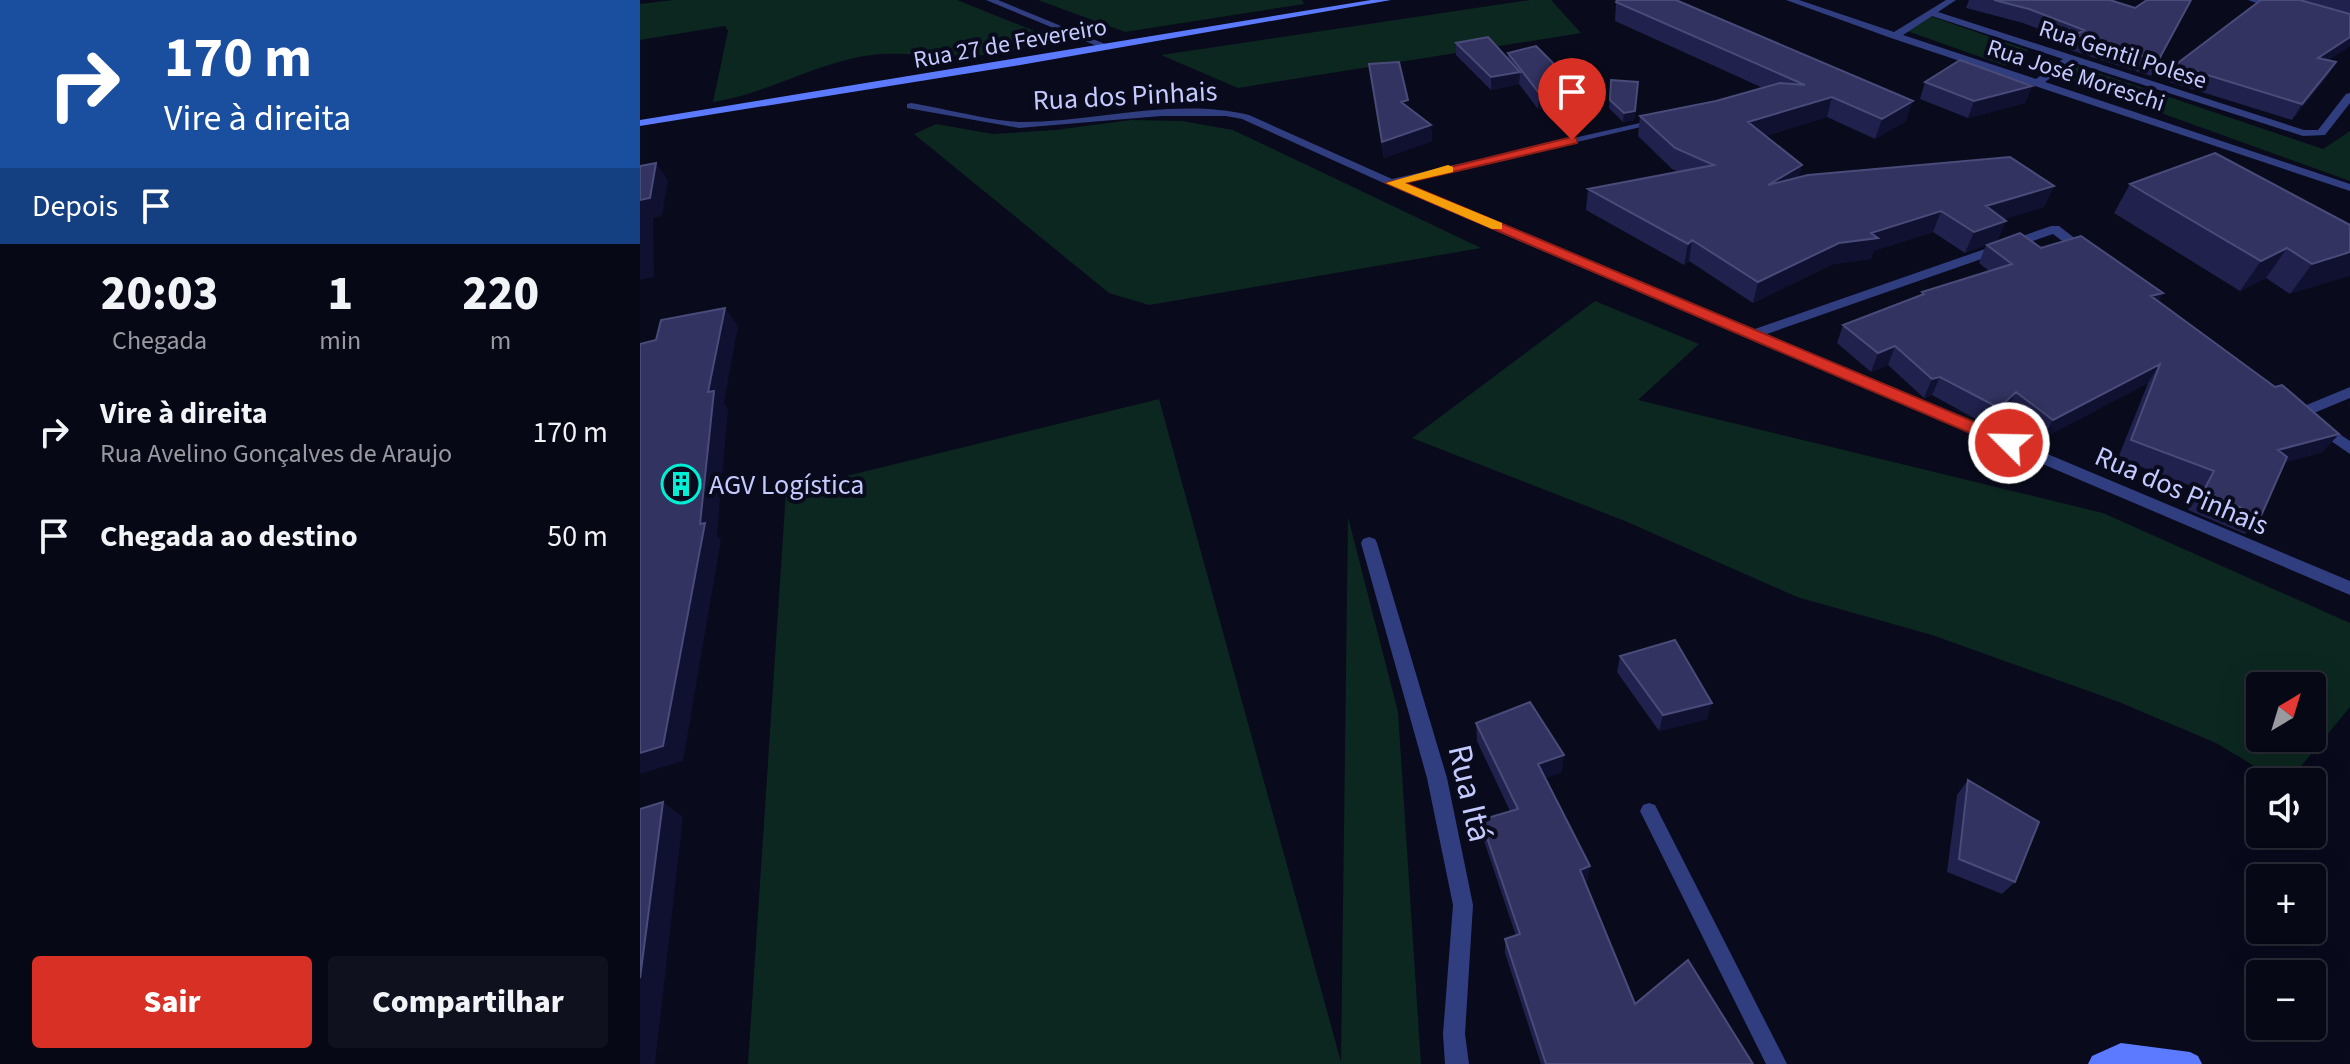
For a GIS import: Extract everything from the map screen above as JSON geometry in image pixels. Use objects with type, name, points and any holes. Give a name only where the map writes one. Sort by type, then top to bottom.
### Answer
[{"type":"main road","name":"Rua 27 de Fevereiro","points":[[640,123],[946,76],[1105,46],[1387,0]]},
{"type":"main road","points":[[2100,1064],[2121,1054],[2190,1064]]},
{"type":"street","points":[[990,0],[1105,46]]},
{"type":"street","name":"Rua José Moreschi","points":[[1790,0],[2350,188]]},
{"type":"street","points":[[1894,36],[1952,0]]},
{"type":"street","points":[[2252,0],[2294,12]]},
{"type":"street","name":"Rua Gentil Polese","points":[[1931,13],[2303,133],[2321,133],[2350,96]]},
{"type":"street","points":[[2038,83],[2069,59]]},
{"type":"street","name":"Rua dos Pinhais","points":[[911,106],[1019,125],[1161,113],[1226,113],[1245,117],[1392,183],[2350,588]]},
{"type":"street","points":[[1392,183],[1677,116]]},
{"type":"street","points":[[1753,334],[2055,229],[2104,266]]},
{"type":"street","points":[[2350,392],[2296,408],[2350,449]]},
{"type":"street","name":"Rua Itá","points":[[1369,543],[1437,778],[1463,905],[1454,1034],[1457,1064]]},
{"type":"lane","points":[[1649,811],[1777,1064]]},
{"type":"green space","points":[[673,0],[957,0],[1037,32],[1039,37],[1027,46],[989,55],[884,54],[862,57],[713,102],[728,31],[725,26],[640,40],[640,4]]},
{"type":"green space","points":[[1038,0],[1302,0],[1304,4],[1125,32]]},
{"type":"green space","points":[[1530,0],[1551,0],[1581,33],[1238,88],[1161,55]]},
{"type":"green space","points":[[1930,16],[2028,50],[2006,66],[1907,31]]},
{"type":"green space","points":[[2078,66],[2323,149],[2350,131],[2350,181],[2061,77]]},
{"type":"green space","points":[[1131,120],[1182,121],[1233,130],[1481,248],[1149,305],[1109,293],[914,134],[936,124],[993,134]]},
{"type":"green space","points":[[1595,301],[1699,344],[1638,400],[2103,513],[2350,623],[2350,707],[2326,736],[2326,672],[2246,672],[2246,752],[2313,752],[2300,768],[2258,768],[2216,743],[2119,702],[1932,635],[1797,597],[1625,521],[1412,438]]},
{"type":"green space","points":[[1159,399],[1341,1062],[1348,517],[1398,712],[1421,1064],[748,1064],[786,491]]},
{"type":"building","points":[[1617,0],[1676,0],[1913,101],[1882,119],[1832,97],[1748,122],[1802,165],[1768,185],[1808,175],[2010,157],[2054,186],[1986,206],[2006,221],[1974,232],[1941,211],[1871,233],[1878,238],[1839,243],[1758,282],[1692,240],[1688,244],[1588,189],[1714,165],[1675,148],[1640,116],[1716,101],[1780,83],[1805,85]]},
{"type":"building","points":[[1994,0],[2110,0],[2135,8],[2147,0],[2191,0],[2158,61],[2076,35],[2084,30],[2029,9]]},
{"type":"building","points":[[2261,0],[2300,0],[2350,14],[2350,37],[2318,58],[2336,62],[2302,104],[2175,65]]},
{"type":"building","points":[[1488,37],[1520,72],[1491,77],[1456,43]]},
{"type":"building","points":[[1536,46],[1576,86],[1539,93],[1508,53]]},
{"type":"building","points":[[1960,60],[2032,86],[1974,101],[1925,82]]},
{"type":"building","points":[[1399,62],[1408,100],[1401,102],[1431,125],[1382,142],[1369,64]]},
{"type":"building","points":[[1611,80],[1638,82],[1635,111],[1624,113],[1610,100]]},
{"type":"building","points":[[2215,153],[2350,225],[2350,252],[2312,264],[2287,248],[2261,261],[2130,184]]},
{"type":"building","points":[[656,163],[650,198],[640,200],[640,166]]},
{"type":"building","points":[[2020,233],[2041,248],[2081,236],[2163,293],[2151,296],[2275,387],[2282,385],[2339,434],[2278,450],[2287,457],[2261,516],[2203,492],[2214,471],[2131,440],[2160,364],[2053,420],[2016,392],[1999,408],[1940,377],[1932,379],[1895,346],[1878,353],[1843,325],[1924,294],[1922,292],[2012,264],[1987,245]]},
{"type":"building","points":[[725,308],[708,392],[714,391],[700,524],[705,523],[663,746],[640,753],[640,344],[656,340],[661,320]]},
{"type":"building","points":[[1675,640],[1712,703],[1663,715],[1620,656]]},
{"type":"building","points":[[1530,702],[1564,755],[1538,764],[1590,866],[1580,870],[1635,1004],[1688,960],[1753,1064],[1546,1064],[1505,939],[1520,934],[1481,820],[1518,809],[1476,723]]},
{"type":"building","points":[[1968,780],[2039,822],[2015,882],[1959,859]]},
{"type":"building","points":[[663,802],[640,978],[640,809]]},
{"type":"slow traffic","points":[[1448,169],[1392,183],[1497,226]]},
{"type":"place","name":"AGV Logística","points":[[681,484]]},
{"type":"route","points":[[1572,140],[1392,183],[2009,443]]}]
